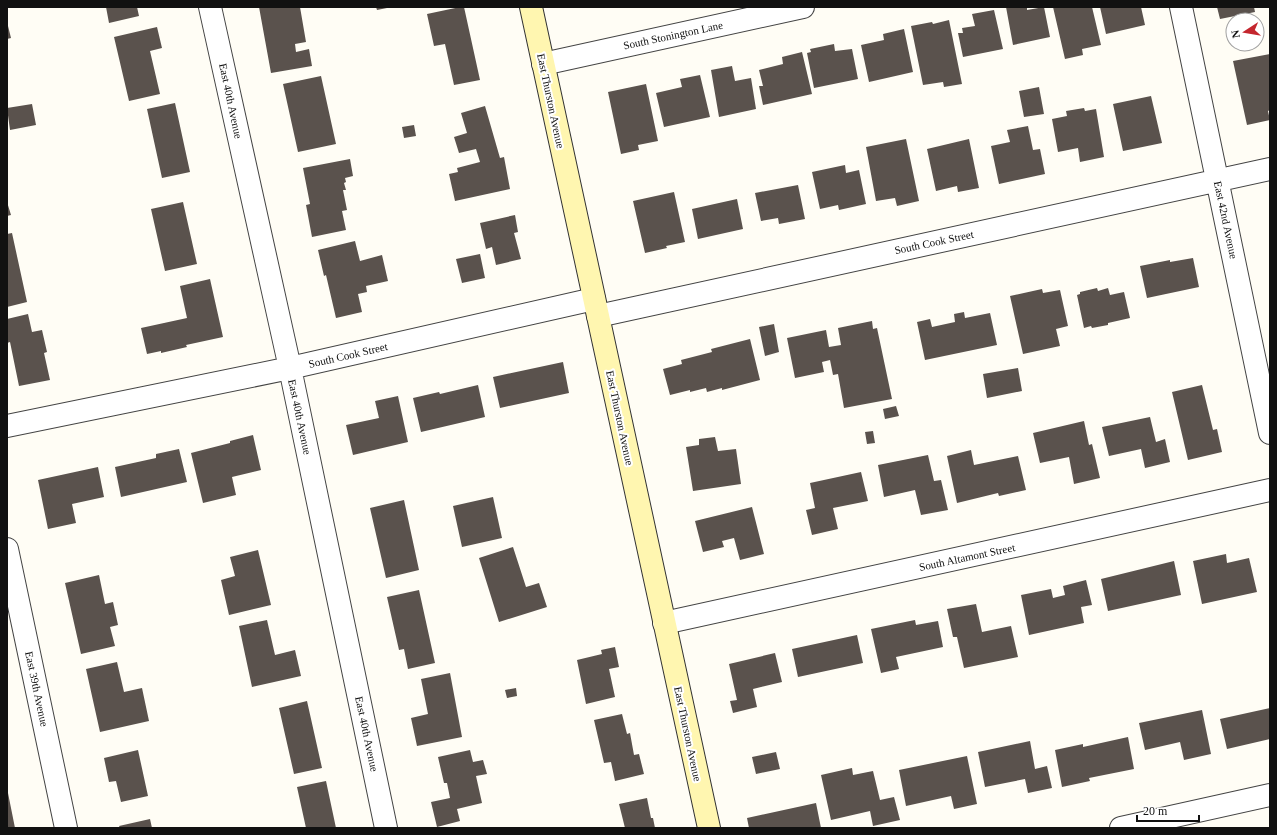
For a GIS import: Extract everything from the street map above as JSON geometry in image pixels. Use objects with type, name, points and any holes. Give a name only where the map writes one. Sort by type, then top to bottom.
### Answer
[{"type":"street","name":"East 40th Avenue","points":[[210,7],[290,368],[386,828]]},
{"type":"street","name":"East Thurston Avenue","points":[[531,7],[709,828]]},
{"type":"street","name":"South Stonington Lane","points":[[543,64],[803,7]]},
{"type":"street","name":"East 42nd Avenue","points":[[1181,7],[1270,433]]},
{"type":"street","name":"South Cook Street","points":[[7,426],[290,368],[596,308],[1270,169]]},
{"type":"street","name":"South Altamont Street","points":[[664,623],[1270,490]]},
{"type":"street","name":"East 39th Avenue","points":[[7,549],[66,828]]},
{"type":"street","points":[[1121,828],[1270,795]]},
{"type":"building","points":[[106,7],[137,7],[139,16],[109,23]]},
{"type":"building","points":[[259,7],[300,7],[306,42],[295,44],[296,52],[309,49],[312,66],[271,73]]},
{"type":"building","points":[[376,7],[387,7],[387,8],[377,10]]},
{"type":"building","points":[[464,7],[480,80],[454,85],[445,44],[434,46],[427,14]]},
{"type":"building","points":[[1006,7],[1027,7],[1027,10],[1044,7],[1050,37],[1013,45]]},
{"type":"building","points":[[1053,7],[1092,7],[1101,45],[1082,49],[1083,55],[1065,59]]},
{"type":"building","points":[[1100,7],[1141,7],[1145,25],[1106,34]]},
{"type":"building","points":[[1217,7],[1254,7],[1255,12],[1225,12],[1225,18],[1220,19]]},
{"type":"building","points":[[994,10],[1003,49],[963,57],[958,33],[963,33],[962,28],[975,26],[972,14]]},
{"type":"building","points":[[949,20],[962,84],[944,87],[943,82],[923,85],[911,26],[932,22],[933,24]]},
{"type":"building","points":[[7,22],[11,38],[7,39]]},
{"type":"building","points":[[157,27],[162,48],[150,51],[160,94],[129,101],[114,37]]},
{"type":"building","points":[[904,29],[913,72],[869,82],[861,45],[884,40],[883,34]]},
{"type":"building","points":[[834,44],[835,51],[852,49],[858,79],[814,88],[807,53],[811,52],[810,49]]},
{"type":"building","points":[[802,52],[812,94],[763,105],[759,86],[763,86],[759,70],[783,64],[782,57]]},
{"type":"building","points":[[1270,54],[1270,110],[1268,111],[1270,120],[1247,125],[1233,61]]},
{"type":"building","points":[[732,66],[735,81],[751,78],[756,109],[719,117],[711,70]]},
{"type":"building","points":[[700,75],[710,117],[664,127],[656,93],[682,87],[680,79]]},
{"type":"building","points":[[321,76],[336,144],[298,152],[283,84]]},
{"type":"building","points":[[646,84],[658,141],[638,145],[639,150],[621,154],[608,92]]},
{"type":"building","points":[[1039,87],[1044,114],[1024,117],[1019,91]]},
{"type":"building","points":[[1151,96],[1162,143],[1123,151],[1113,104]]},
{"type":"building","points":[[175,103],[190,172],[162,178],[147,109]]},
{"type":"building","points":[[32,104],[36,125],[10,130],[7,108]]},
{"type":"building","points":[[485,106],[500,158],[504,157],[510,189],[455,201],[449,174],[458,172],[457,168],[480,162],[476,149],[459,153],[454,137],[467,133],[461,113]]},
{"type":"building","points":[[1084,108],[1085,111],[1096,109],[1104,157],[1080,162],[1078,148],[1058,152],[1052,119],[1067,116],[1066,111]]},
{"type":"building","points":[[414,125],[416,136],[404,138],[402,127]]},
{"type":"building","points":[[1028,126],[1033,150],[1040,149],[1045,174],[999,184],[991,146],[1010,142],[1007,130]]},
{"type":"building","points":[[906,139],[919,201],[897,206],[895,198],[876,201],[866,147]]},
{"type":"building","points":[[969,139],[979,188],[958,192],[957,186],[936,191],[927,149]]},
{"type":"building","points":[[350,159],[353,176],[345,178],[346,182],[344,183],[346,190],[343,190],[347,210],[342,211],[346,230],[312,237],[306,205],[310,204],[303,168]]},
{"type":"building","points":[[845,165],[846,173],[859,170],[866,204],[839,210],[838,205],[820,209],[812,172]]},
{"type":"building","points":[[798,185],[805,219],[779,224],[778,218],[761,221],[755,193]]},
{"type":"building","points":[[674,192],[685,242],[645,253],[633,201]]},
{"type":"building","points":[[737,199],[743,229],[698,239],[692,209]]},
{"type":"building","points":[[7,202],[11,215],[7,216]]},
{"type":"building","points":[[183,202],[197,264],[165,271],[151,209]]},
{"type":"building","points":[[515,215],[518,232],[514,233],[521,259],[496,265],[492,247],[486,249],[480,223]]},
{"type":"building","points":[[12,233],[27,302],[7,307],[7,234]]},
{"type":"building","points":[[355,241],[360,261],[382,255],[388,281],[366,286],[367,292],[358,294],[362,312],[336,318],[326,275],[324,276],[318,250]]},
{"type":"building","points":[[480,254],[485,278],[462,283],[456,259]]},
{"type":"building","points":[[1193,258],[1199,287],[1147,298],[1140,266],[1170,260],[1170,262]]},
{"type":"building","points":[[210,279],[223,337],[186,345],[187,347],[161,353],[161,351],[147,354],[141,328],[187,318],[180,286]]},
{"type":"building","points":[[1097,288],[1098,291],[1108,288],[1110,295],[1124,292],[1130,318],[1108,323],[1108,325],[1084,328],[1077,295],[1080,294],[1080,292]]},
{"type":"building","points":[[1042,289],[1043,293],[1060,290],[1068,326],[1056,329],[1060,346],[1023,354],[1010,296]]},
{"type":"building","points":[[964,312],[965,318],[990,313],[997,345],[925,360],[917,322],[930,319],[932,327],[955,322],[954,314]]},
{"type":"building","points":[[28,314],[32,332],[42,330],[47,352],[44,353],[50,380],[19,386],[10,342],[7,343],[7,319]]},
{"type":"building","points":[[872,321],[873,329],[877,328],[892,399],[844,408],[838,374],[833,375],[830,360],[822,362],[824,372],[795,378],[787,338],[826,330],[829,347],[841,345],[838,328]]},
{"type":"building","points":[[774,324],[779,352],[765,356],[759,327]]},
{"type":"building","points":[[750,339],[760,380],[722,390],[722,388],[707,392],[706,388],[670,395],[663,369],[682,364],[681,360],[712,352],[711,349]]},
{"type":"building","points":[[563,362],[569,393],[500,408],[493,377]]},
{"type":"building","points":[[1018,368],[1022,391],[987,398],[983,374]]},
{"type":"building","points":[[478,385],[485,417],[421,432],[413,398],[439,392],[440,394]]},
{"type":"building","points":[[1202,385],[1213,430],[1217,429],[1222,452],[1188,460],[1172,392]]},
{"type":"building","points":[[398,396],[408,442],[353,455],[346,425],[379,418],[375,401]]},
{"type":"building","points":[[896,406],[899,416],[885,419],[883,409]]},
{"type":"building","points":[[1150,417],[1156,442],[1165,439],[1170,462],[1145,468],[1141,449],[1109,456],[1102,427]]},
{"type":"building","points":[[1084,421],[1089,445],[1092,444],[1100,478],[1074,484],[1069,457],[1040,463],[1033,433]]},
{"type":"building","points":[[873,431],[875,443],[867,444],[865,432]]},
{"type":"building","points":[[253,435],[261,470],[232,477],[236,495],[203,503],[191,453],[230,443],[230,441]]},
{"type":"building","points":[[715,437],[718,451],[736,449],[741,484],[693,491],[686,447],[699,445],[699,439]]},
{"type":"building","points":[[179,449],[187,482],[121,497],[115,467],[156,458],[156,454]]},
{"type":"building","points":[[971,450],[974,465],[1018,456],[1026,490],[999,496],[998,493],[957,503],[947,456]]},
{"type":"building","points":[[928,455],[934,481],[941,480],[948,510],[921,515],[915,490],[884,497],[878,465]]},
{"type":"building","points":[[98,467],[104,497],[72,504],[76,523],[48,529],[38,480]]},
{"type":"building","points":[[861,472],[868,501],[833,508],[838,529],[812,535],[806,510],[815,508],[810,483]]},
{"type":"building","points":[[493,497],[502,538],[462,547],[453,506]]},
{"type":"building","points":[[404,500],[419,570],[386,578],[370,508]]},
{"type":"building","points":[[752,507],[764,554],[740,560],[734,538],[722,541],[724,547],[703,552],[695,521]]},
{"type":"building","points":[[513,547],[526,587],[539,583],[547,607],[499,622],[479,558]]},
{"type":"building","points":[[258,550],[271,605],[229,615],[221,580],[235,576],[230,557]]},
{"type":"building","points":[[1226,554],[1227,563],[1249,558],[1257,592],[1202,604],[1193,561]]},
{"type":"building","points":[[1174,561],[1181,595],[1108,611],[1101,579]]},
{"type":"building","points":[[99,575],[105,604],[113,602],[118,625],[110,627],[115,646],[81,654],[65,583]]},
{"type":"building","points":[[1086,580],[1092,605],[1081,607],[1084,623],[1029,635],[1021,595],[1051,589],[1053,598],[1065,595],[1063,586]]},
{"type":"building","points":[[419,590],[435,663],[408,669],[404,649],[399,650],[387,597]]},
{"type":"building","points":[[976,604],[982,632],[1011,626],[1018,657],[964,668],[957,637],[953,637],[947,609]]},
{"type":"building","points":[[267,620],[275,655],[295,650],[301,676],[252,687],[239,626]]},
{"type":"building","points":[[915,620],[916,625],[938,621],[943,647],[896,657],[899,669],[881,673],[871,629]]},
{"type":"building","points":[[857,635],[863,663],[798,677],[792,649]]},
{"type":"building","points":[[615,647],[619,667],[609,669],[615,697],[586,704],[577,660],[602,654],[601,650]]},
{"type":"building","points":[[775,653],[782,682],[753,689],[757,707],[733,713],[730,701],[737,700],[729,664]]},
{"type":"building","points":[[117,662],[124,692],[142,688],[149,721],[100,732],[86,669]]},
{"type":"building","points":[[450,673],[462,737],[417,746],[411,718],[428,714],[421,679]]},
{"type":"building","points":[[516,688],[517,696],[507,698],[505,690]]},
{"type":"building","points":[[307,701],[322,768],[294,774],[279,708]]},
{"type":"building","points":[[1270,708],[1270,739],[1227,749],[1220,719]]},
{"type":"building","points":[[1202,710],[1211,754],[1184,760],[1180,742],[1145,750],[1139,723]]},
{"type":"building","points":[[622,714],[627,734],[630,733],[634,755],[639,754],[644,774],[615,781],[611,762],[604,763],[594,720]]},
{"type":"building","points":[[1128,737],[1134,769],[1089,778],[1090,781],[1062,787],[1055,750],[1083,744],[1083,747]]},
{"type":"building","points":[[1030,741],[1035,769],[1047,766],[1052,788],[1028,793],[1025,779],[985,787],[978,752]]},
{"type":"building","points":[[138,750],[148,796],[121,802],[116,781],[109,782],[104,758]]},
{"type":"building","points":[[470,750],[473,762],[483,760],[487,774],[476,776],[482,803],[457,809],[460,821],[437,827],[431,802],[450,798],[447,783],[444,783],[438,757]]},
{"type":"building","points":[[776,752],[780,769],[756,774],[752,757]]},
{"type":"building","points":[[967,756],[977,804],[954,809],[951,796],[906,806],[899,770]]},
{"type":"building","points":[[852,768],[853,775],[873,771],[880,800],[894,797],[900,820],[873,826],[870,811],[831,820],[821,775]]},
{"type":"building","points":[[326,781],[336,828],[306,828],[297,787]]},
{"type":"building","points":[[8,793],[15,828],[7,828]]},
{"type":"building","points":[[647,798],[651,818],[653,818],[655,828],[625,828],[619,804]]},
{"type":"building","points":[[816,803],[821,828],[749,828],[747,818]]},
{"type":"building","points":[[150,819],[152,828],[120,828],[119,826]]}]
